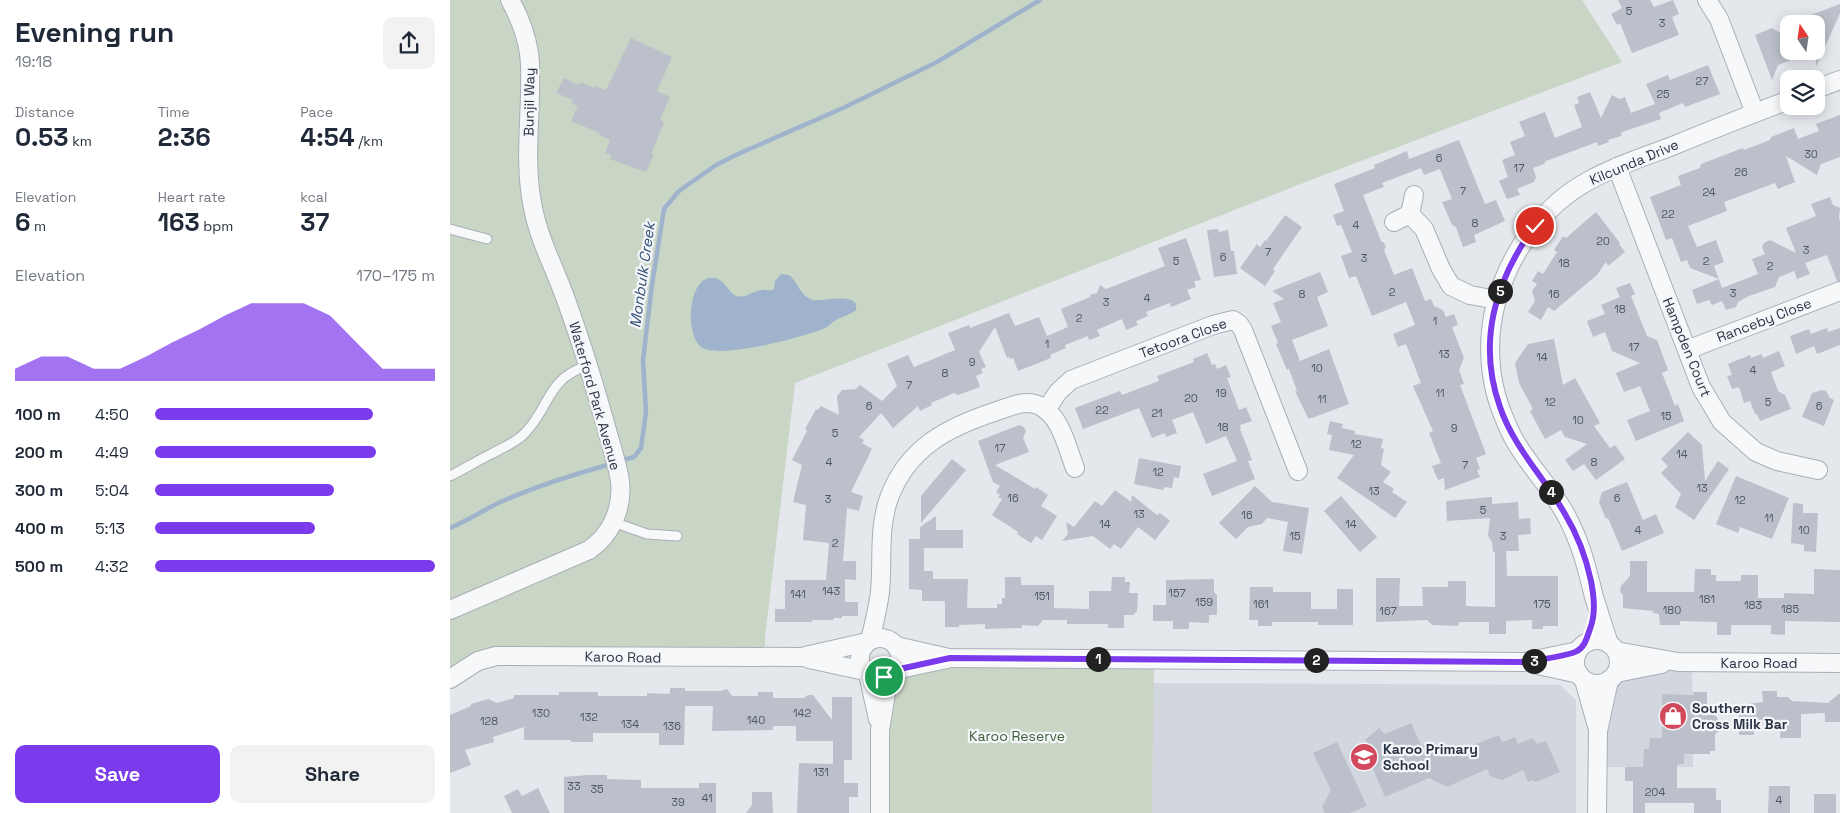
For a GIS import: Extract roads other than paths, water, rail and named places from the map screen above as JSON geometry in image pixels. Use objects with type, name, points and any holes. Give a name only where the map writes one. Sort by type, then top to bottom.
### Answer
[{"type":"street","name":"Bunjil Way","points":[[510,0],[522,26],[529,55],[528,171],[533,207]]},
{"type":"street","points":[[1707,0],[1720,19],[1755,112]]},
{"type":"street","points":[[1825,86],[1840,80]]},
{"type":"street","name":"Kilcunda Drive","points":[[1613,648],[1594,597],[1588,570],[1572,527],[1556,499],[1515,442],[1500,407],[1490,355],[1491,330],[1497,300],[1505,274],[1523,242],[1540,220],[1555,205],[1578,187],[1617,168],[1780,103]]},
{"type":"street","name":"Hampden Court","points":[[1617,168],[1687,350],[1708,400],[1722,422],[1762,456],[1818,470]]},
{"type":"street","points":[[1410,214],[1414,195]]},
{"type":"street","name":"Waterford Park Avenue","points":[[450,610],[589,550],[603,538],[613,522],[618,504],[620,481],[611,444],[588,365],[564,295],[543,242],[533,207]]},
{"type":"street","points":[[1410,214],[1424,229],[1440,268],[1452,286],[1470,295],[1497,300]]},
{"type":"street","points":[[1394,222],[1410,214]]},
{"type":"street","name":"Ranceby Close","points":[[1687,350],[1840,291]]},
{"type":"street","name":"Tetoora Close","points":[[1046,410],[1058,392],[1071,380],[1213,325],[1233,320],[1243,330],[1298,472]]},
{"type":"street","points":[[880,730],[866,672],[862,666],[860,656],[861,651],[869,641],[880,591],[880,550],[884,514],[893,487],[908,463],[932,440],[950,429],[980,416],[1024,403],[1030,403],[1046,410],[1053,416],[1075,468]]},
{"type":"street","points":[[880,591],[895,645],[900,656],[898,666],[892,673],[880,730],[880,813]]},
{"type":"street","name":"Kilcunda Drive","points":[[1581,647],[1592,623],[1594,597]]},
{"type":"street","points":[[869,641],[882,638],[895,645],[950,658],[1525,662],[1581,677],[1596,684],[1613,676]]},
{"type":"street","points":[[1525,662],[1581,647],[1597,640],[1613,648],[1619,658],[1598,731],[1597,813]]},
{"type":"street","name":"Karoo Road","points":[[801,657],[869,641]]},
{"type":"street","points":[[1581,647],[1575,663],[1598,731]]},
{"type":"street","name":"Karoo Road","points":[[1613,648],[1678,662],[1840,663]]},
{"type":"street","name":"Karoo Road","points":[[450,678],[478,661],[505,655],[801,657],[866,672]]},
{"type":"street","points":[[866,672],[878,678],[950,658]]},
{"type":"street","name":"Karoo Road","points":[[1613,676],[1678,662]]},
{"type":"lane","points":[[450,229],[486,239]]},
{"type":"lane","points":[[450,476],[506,447],[523,435],[534,422],[546,399],[558,383],[573,372],[588,365]]},
{"type":"lane","points":[[613,522],[647,534],[677,536]]},
{"type":"water","points":[[781,274],[789,275],[802,292],[813,300],[847,299],[856,304],[856,310],[823,329],[761,346],[724,351],[710,350],[701,347],[695,340],[692,329],[692,304],[695,292],[701,283],[708,278],[718,279],[734,295],[745,296],[758,291],[774,289],[775,281]]},
{"type":"waterway","name":"Monbulk Creek","points":[[619,461],[634,457],[641,448],[646,412],[643,360],[652,285],[664,209],[679,191],[716,165],[843,108],[937,62],[1040,0]]},
{"type":"waterway","name":"Monbulk Creek","points":[[450,528],[498,503],[518,495],[558,480],[611,464]]},
{"type":"place","name":"Southern Cross Milk Bar","points":[[1673,716]]},
{"type":"place","name":"Karoo Primary School","points":[[1364,757]]},
{"type":"park label","name":"Karoo Reserve","points":[[1017,736]]}]
